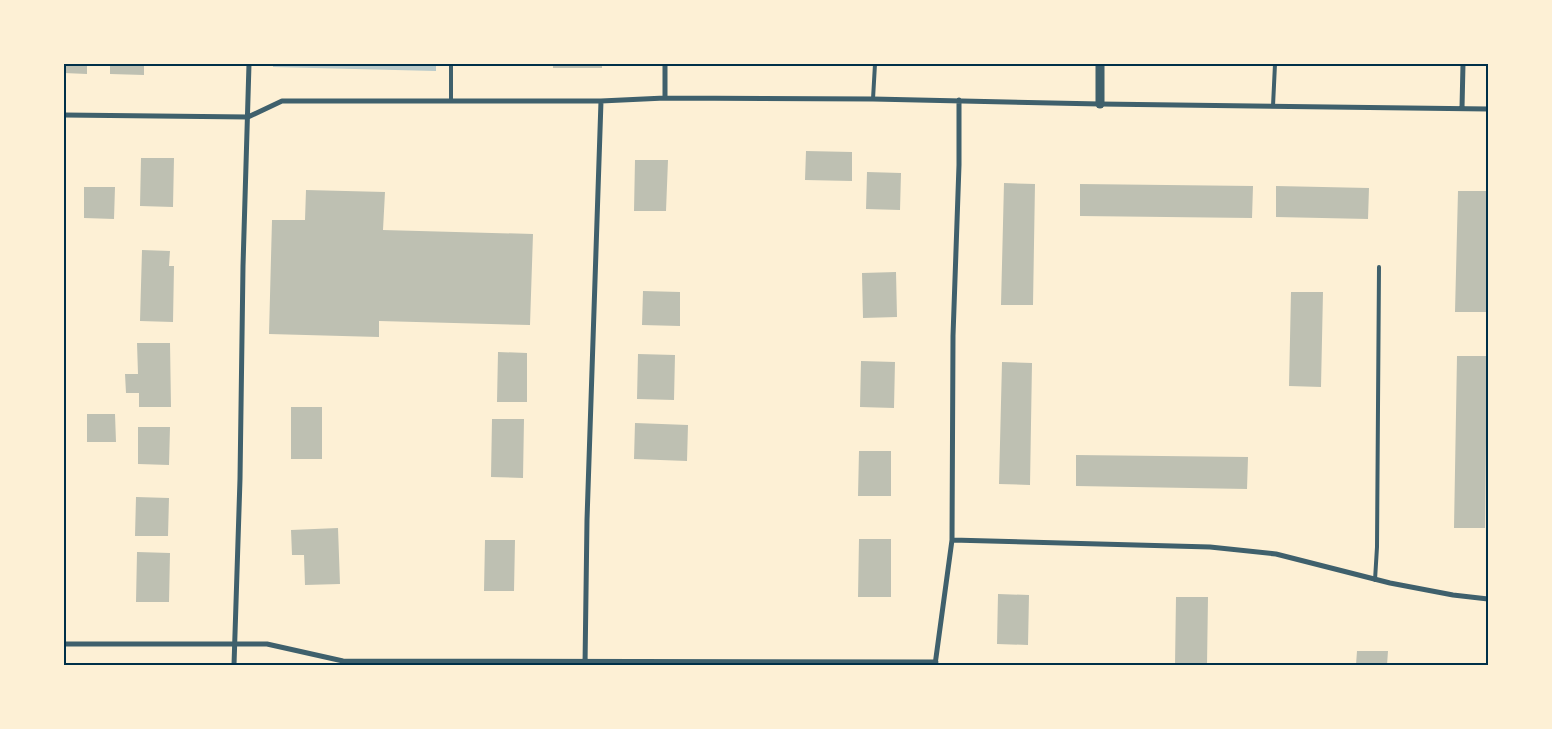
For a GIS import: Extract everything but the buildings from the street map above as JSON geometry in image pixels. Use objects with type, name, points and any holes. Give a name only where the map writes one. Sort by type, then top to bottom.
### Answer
[{"type":"street","points":[[234,665],[249,64]]},
{"type":"street","points":[[665,64],[665,98]]},
{"type":"street","points":[[1100,64],[1100,104]]},
{"type":"street","points":[[1462,108],[1463,64]]},
{"type":"street","points":[[64,115],[248,117],[282,101],[601,101],[665,98],[959,100],[1100,104],[1488,108]]},
{"type":"street","points":[[64,644],[267,644],[343,661],[936,664],[952,540],[953,336],[959,165],[959,100]]},
{"type":"street","points":[[586,663],[588,470],[601,101]]},
{"type":"street","points":[[952,540],[1244,549],[1276,554],[1375,580],[1453,595],[1488,598]]},
{"type":"lane","points":[[451,64],[451,100]]},
{"type":"lane","points":[[873,99],[875,64]]},
{"type":"lane","points":[[1274,106],[1275,64]]},
{"type":"lane","points":[[1375,580],[1377,547],[1379,266]]},
{"type":"shaded area","points":[[273,64],[436,64],[436,71],[273,67]]}]
